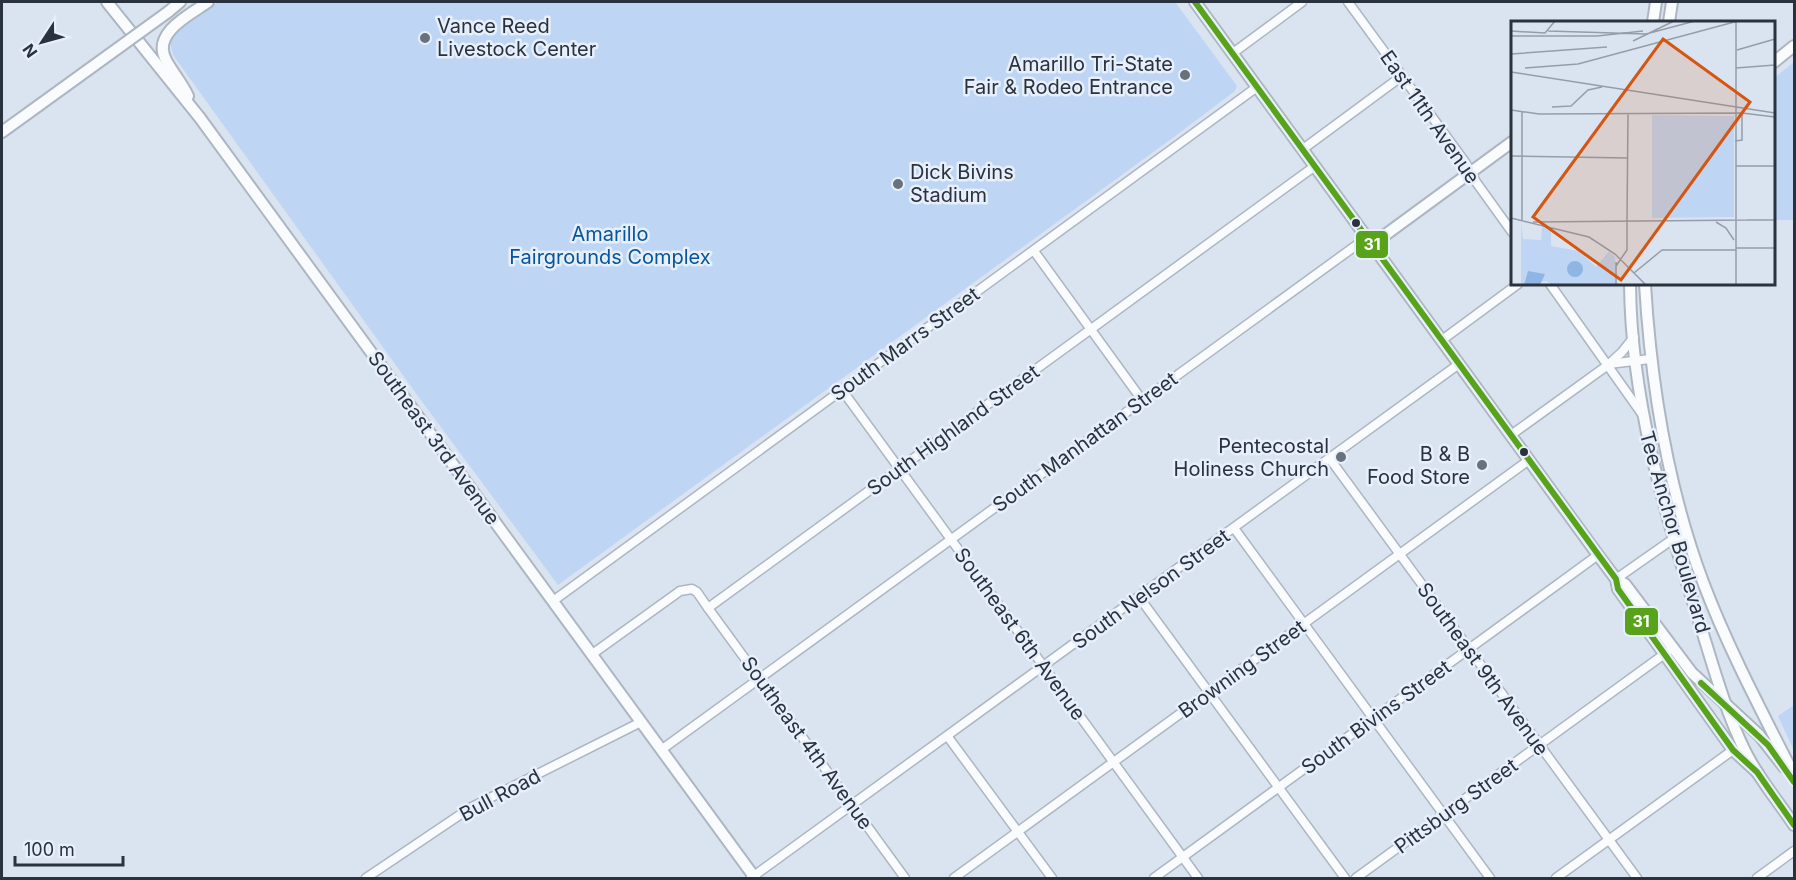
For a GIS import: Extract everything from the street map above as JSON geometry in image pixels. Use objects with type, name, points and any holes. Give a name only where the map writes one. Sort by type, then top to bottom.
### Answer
[{"type":"main road","name":"Southeast 3rd Avenue","points":[[107,2],[192,108],[753,878]]},
{"type":"main road","points":[[2,132],[180,2]]},
{"type":"main road","points":[[192,108],[181,80],[165,58],[164,38],[170,29],[208,2]]},
{"type":"main road","points":[[1195,2],[1598,555],[1616,579],[1625,584],[1733,750],[1757,772],[1794,825]]},
{"type":"main road","points":[[1653,21],[1656,2]]},
{"type":"main road","points":[[1669,21],[1672,2]]},
{"type":"main road","points":[[1775,60],[1794,46]]},
{"type":"main road","name":"South Manhattan Street","points":[[1370,241],[1381,238],[1511,143]]},
{"type":"main road","name":"Tee Anchor Boulevard","points":[[1630,285],[1643,414],[1661,498],[1727,707],[1738,737],[1757,772]]},
{"type":"main road","name":"Tee Anchor Boulevard","points":[[1645,285],[1650,359],[1664,443],[1687,535],[1722,626],[1794,775]]},
{"type":"main road","points":[[1669,651],[1768,745],[1794,782]]},
{"type":"street","points":[[1233,53],[1302,2]]},
{"type":"street","name":"East 11th Avenue","points":[[1348,2],[1511,231]]},
{"type":"street","points":[[1302,149],[1402,76]]},
{"type":"street","name":"South Marrs Street","points":[[553,601],[1257,87]]},
{"type":"street","name":"South Highland Street","points":[[708,608],[1315,166]]},
{"type":"street","name":"South Manhattan Street","points":[[661,750],[1358,244],[1370,241]]},
{"type":"street","points":[[1034,251],[1142,400]]},
{"type":"street","points":[[1442,339],[1517,285]]},
{"type":"street","points":[[1551,285],[1643,414]]},
{"type":"street","points":[[1511,435],[1608,365],[1634,337]]},
{"type":"street","points":[[1608,365],[1650,359]]},
{"type":"street","name":"South Nelson Street","points":[[753,878],[1459,364]]},
{"type":"street","name":"Southeast 6th Avenue","points":[[843,390],[1198,879]]},
{"type":"street","name":"Southeast 9th Avenue","points":[[1330,459],[1636,879]]},
{"type":"street","name":"Browning Street","points":[[954,879],[1529,460]]},
{"type":"street","points":[[1234,528],[1490,879]]},
{"type":"street","points":[[1616,579],[1673,539],[1687,535]]},
{"type":"street","name":"South Bivins Street","points":[[1154,879],[1598,555]]},
{"type":"street","points":[[591,655],[680,591],[692,589],[698,592],[708,608]]},
{"type":"street","points":[[1139,597],[1345,879]]},
{"type":"street","name":"Southeast 4th Avenue","points":[[708,608],[905,879]]},
{"type":"street","name":"Pittsburg Street","points":[[1356,879],[1669,651]]},
{"type":"street","name":"Bull Road","points":[[366,879],[470,808],[641,722]]},
{"type":"street","points":[[948,737],[1052,879]]},
{"type":"street","points":[[1556,879],[1733,750]]},
{"type":"street","points":[[1757,879],[1794,851]]},
{"type":"green space","name":"Amarillo Fairgrounds Complex","points":[[218,2],[1175,2],[1237,86],[1235,91],[1174,137],[558,585],[423,403],[173,55],[170,42],[173,34]]},
{"type":"green space","points":[[1794,62],[1794,220],[1775,220],[1775,77]]},
{"type":"green space","points":[[1794,705],[1794,751],[1778,716]]},
{"type":"transit line","name":"31","points":[[1195,2],[1616,579],[1618,589],[1733,750],[1757,772],[1794,825]]},
{"type":"transit line","name":"31","points":[[1701,683],[1768,745],[1794,782]]},
{"type":"place","name":"Vance Reed Livestock Center","points":[[425,38]]},
{"type":"place","name":"Amarillo Tri-State Fair & Rodeo Entrance","points":[[1185,75]]},
{"type":"place","name":"Dick Bivins Stadium","points":[[898,184]]},
{"type":"place","name":"Pentecostal Holiness Church","points":[[1341,457]]},
{"type":"place","name":"B & B Food Store","points":[[1482,465]]}]
